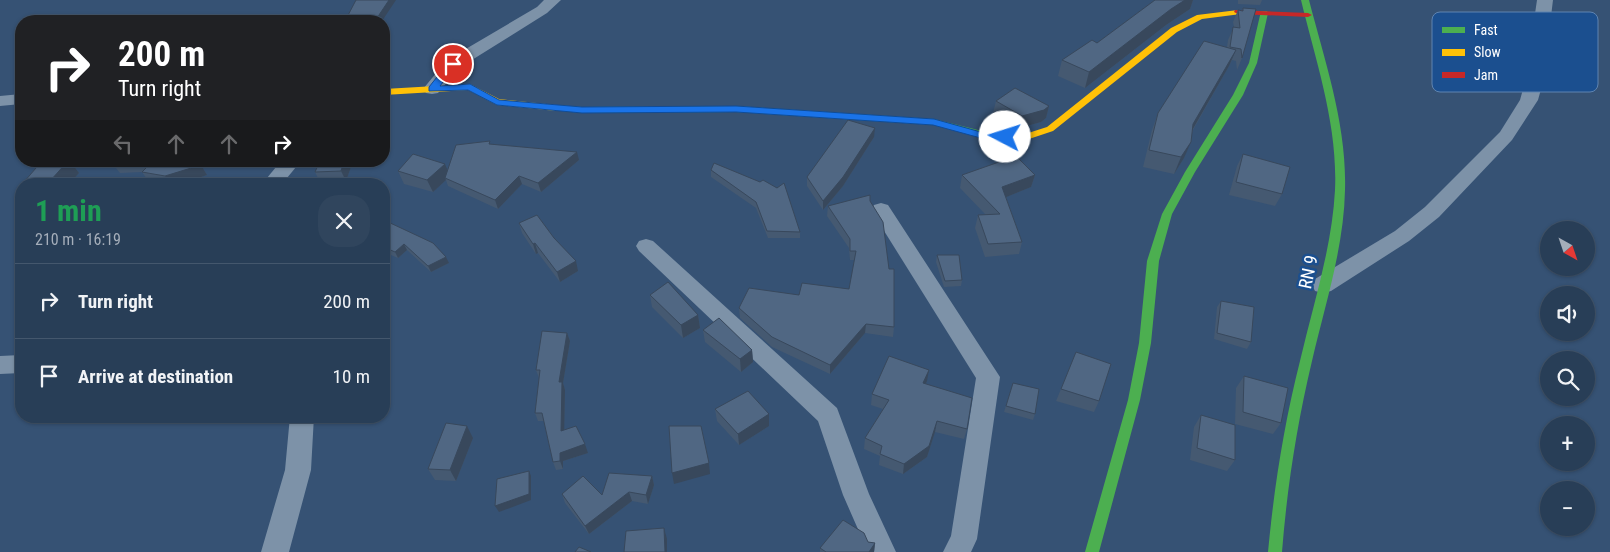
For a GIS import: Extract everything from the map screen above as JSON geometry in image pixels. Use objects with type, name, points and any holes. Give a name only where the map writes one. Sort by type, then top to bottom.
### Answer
[{"type":"street","points":[[432,89],[453,64],[542,10],[553,0]]},
{"type":"street","name":"RN 9","points":[[1275,552],[1276,516],[1292,422],[1334,234],[1340,190],[1339,152],[1333,107],[1305,0]]},
{"type":"street","points":[[390,92],[470,87],[497,102],[582,110],[736,109],[934,122],[988,137],[1023,138],[1050,130],[1174,30],[1200,17],[1230,12],[1308,15]]},
{"type":"street","points":[[1092,552],[1134,400],[1144,343],[1153,262],[1167,214],[1190,172],[1238,95],[1253,62],[1264,13]]},
{"type":"street","points":[[1323,285],[1402,236],[1424,218],[1506,136],[1529,100],[1531,92]]},
{"type":"street","points":[[0,101],[15,99]]},
{"type":"street","points":[[276,178],[287,167]]},
{"type":"street","points":[[881,210],[988,377],[964,539],[957,552]]},
{"type":"street","points":[[646,246],[828,415],[856,494],[882,552]]},
{"type":"street","points":[[0,365],[15,364]]},
{"type":"street","points":[[276,552],[298,470],[301,423]]},
{"type":"building","points":[[356,0],[389,0],[379,15],[348,15]]},
{"type":"building","points":[[1155,0],[1185,0],[1089,72],[1062,60],[1092,40],[1097,43]]},
{"type":"building","points":[[1243,8],[1256,9],[1242,58],[1241,49],[1230,47],[1233,27],[1240,28],[1238,10],[1243,11]]},
{"type":"building","points":[[1204,41],[1236,50],[1193,124],[1191,142],[1181,157],[1149,150],[1158,113]]},
{"type":"building","points":[[1015,88],[1049,106],[1044,110],[1022,116],[996,101]]},
{"type":"building","points":[[848,120],[875,128],[843,177],[823,201],[807,177]]},
{"type":"building","points":[[490,141],[489,144],[577,152],[538,183],[519,176],[495,200],[445,178],[456,145]]},
{"type":"building","points":[[413,154],[445,164],[427,180],[398,171]]},
{"type":"building","points":[[1243,154],[1290,167],[1282,194],[1236,182]]},
{"type":"building","points":[[1016,156],[1035,175],[1002,187],[1022,242],[988,244],[978,215],[1000,214],[962,175]]},
{"type":"building","points":[[714,163],[760,182],[763,180],[777,188],[784,183],[800,232],[767,231],[756,202],[711,170]]},
{"type":"building","points":[[37,167],[63,167],[53,178],[27,178]]},
{"type":"building","points":[[147,167],[194,167],[165,176],[142,172]]},
{"type":"building","points":[[317,167],[342,167],[341,171],[315,172]]},
{"type":"building","points":[[870,195],[870,201],[883,222],[889,269],[894,269],[894,327],[866,324],[830,365],[772,337],[739,308],[749,288],[799,295],[802,283],[849,289],[856,251],[850,251],[850,239],[828,206]]},
{"type":"building","points":[[537,215],[554,238],[576,261],[557,272],[535,243],[533,244],[519,223]]},
{"type":"building","points":[[390,223],[433,243],[446,257],[428,266],[404,244],[395,252],[390,250]]},
{"type":"building","points":[[937,255],[959,255],[962,280],[945,281]]},
{"type":"building","points":[[668,282],[698,315],[681,325],[650,295]]},
{"type":"building","points":[[1221,301],[1254,307],[1251,342],[1217,333]]},
{"type":"building","points":[[719,318],[752,350],[740,359],[703,330]]},
{"type":"building","points":[[542,331],[567,333],[559,382],[562,382],[561,431],[576,426],[585,444],[560,453],[560,461],[553,462],[542,413],[535,413],[540,370],[536,370]]},
{"type":"building","points":[[1076,352],[1111,364],[1099,401],[1061,389]]},
{"type":"building","points":[[889,356],[929,370],[923,383],[972,398],[967,429],[937,421],[929,446],[904,464],[880,454],[882,446],[865,438],[889,400],[872,394]]},
{"type":"building","points":[[1244,376],[1288,388],[1281,423],[1243,412]]},
{"type":"building","points":[[1013,383],[1039,389],[1035,414],[1006,406]]},
{"type":"building","points":[[748,391],[769,414],[738,434],[715,409]]},
{"type":"building","points":[[1201,415],[1235,425],[1235,460],[1197,448]]},
{"type":"building","points":[[446,423],[467,426],[450,470],[428,469]]},
{"type":"building","points":[[669,426],[701,426],[709,463],[672,473]]},
{"type":"building","points":[[529,471],[529,494],[495,506],[497,479]]},
{"type":"building","points":[[609,473],[652,476],[646,495],[629,492],[585,526],[562,494],[583,476],[602,495]]},
{"type":"building","points":[[843,520],[864,533],[868,542],[875,543],[869,552],[826,552],[820,548]]},
{"type":"building","points":[[664,528],[665,552],[624,552],[626,531]]},
{"type":"building","points":[[579,547],[591,552],[575,552]]},
{"type":"traffic: fast","points":[[1275,552],[1280,498],[1293,418],[1329,265],[1339,209],[1340,166],[1338,142],[1329,94],[1305,0]]},
{"type":"traffic: fast","points":[[1092,552],[1134,400],[1145,343],[1153,261],[1167,214],[1190,172],[1238,95],[1253,63],[1264,13]]},
{"type":"traffic: fast","points":[[556,108],[582,110],[736,109],[934,122],[995,137]]},
{"type":"traffic: slow","points":[[995,137],[1023,138],[1050,129],[1174,30],[1200,17],[1238,12]]},
{"type":"traffic: slow","points":[[390,92],[470,87],[497,102],[556,108]]},
{"type":"traffic: jam","points":[[1238,12],[1308,15]]},
{"type":"route","points":[[453,64],[432,89],[470,87],[497,102],[582,110],[736,109],[934,122],[988,137],[1005,137]]}]
